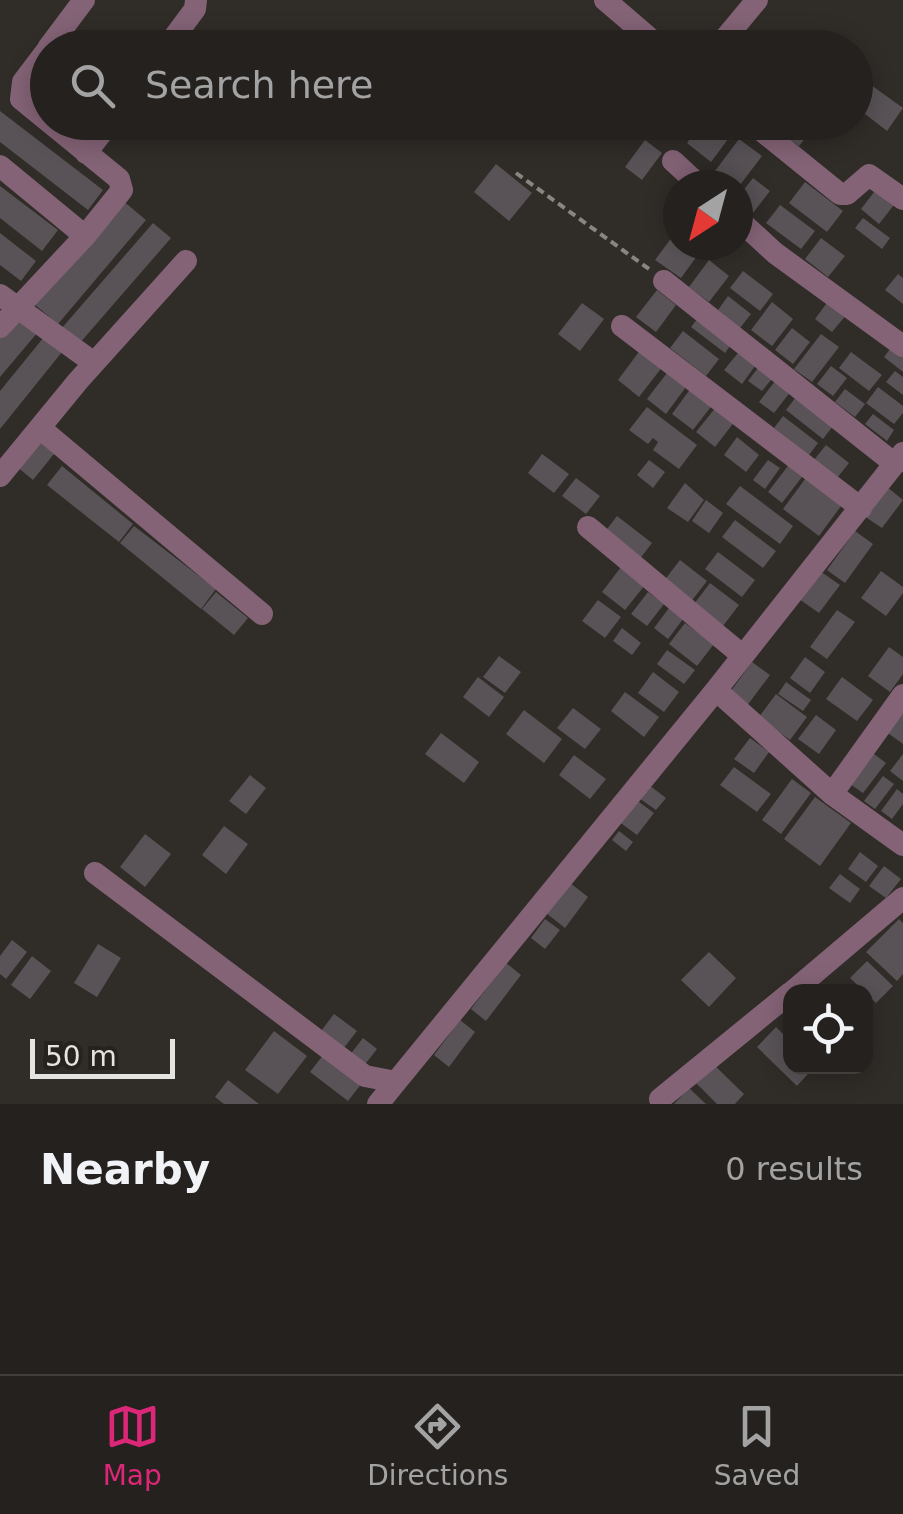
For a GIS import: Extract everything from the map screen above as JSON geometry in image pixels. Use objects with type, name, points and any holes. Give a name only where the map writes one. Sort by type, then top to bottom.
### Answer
[{"type":"street","points":[[62,30],[84,0]]},
{"type":"street","points":[[179,30],[195,9],[196,0]]},
{"type":"street","points":[[733,30],[757,0]]},
{"type":"street","points":[[608,1],[641,30]]},
{"type":"street","points":[[30,72],[23,82],[21,99],[30,106]]},
{"type":"street","points":[[0,327],[8,301],[86,236],[118,196],[122,184],[70,140]]},
{"type":"street","points":[[86,153],[96,140]]},
{"type":"street","points":[[774,140],[840,194],[847,194],[870,175],[903,199]]},
{"type":"street","points":[[673,161],[683,170]]},
{"type":"street","points":[[0,166],[86,236]]},
{"type":"street","points":[[753,233],[903,346]]},
{"type":"street","points":[[0,476],[186,261]]},
{"type":"street","points":[[378,1104],[899,459],[664,281]]},
{"type":"street","points":[[8,301],[94,363]]},
{"type":"street","points":[[622,326],[861,508]]},
{"type":"street","points":[[40,428],[262,614]]},
{"type":"street","points":[[588,527],[742,656]]},
{"type":"street","points":[[716,690],[832,794],[903,845]]},
{"type":"street","points":[[832,794],[903,695]]},
{"type":"street","points":[[94,873],[365,1076],[396,1082]]},
{"type":"street","points":[[801,984],[903,898]]},
{"type":"street","points":[[660,1099],[783,999]]},
{"type":"path","points":[[516,173],[664,281]]},
{"type":"building","points":[[873,86],[903,108],[887,131],[873,120]]},
{"type":"building","points":[[0,111],[30,134],[30,140],[38,140],[103,190],[88,210],[0,142]]},
{"type":"building","points":[[645,140],[662,153],[642,180],[625,167]]},
{"type":"building","points":[[689,140],[727,140],[711,162],[687,143]]},
{"type":"building","points":[[738,140],[762,156],[751,170],[716,170]]},
{"type":"building","points":[[496,164],[532,193],[509,221],[474,192]]},
{"type":"building","points":[[753,178],[770,191],[753,213]]},
{"type":"building","points":[[805,182],[843,211],[827,232],[789,203]]},
{"type":"building","points":[[0,186],[58,230],[42,251],[0,218]]},
{"type":"building","points":[[878,187],[897,201],[879,224],[861,209]]},
{"type":"building","points":[[122,200],[146,220],[58,324],[34,304]]},
{"type":"building","points":[[780,205],[815,231],[801,249],[766,223]]},
{"type":"building","points":[[863,218],[890,238],[882,249],[855,228]]},
{"type":"building","points":[[153,223],[171,238],[79,344],[61,329]]},
{"type":"building","points":[[0,233],[36,261],[21,281],[0,265]]},
{"type":"building","points":[[821,238],[845,256],[828,277],[805,259]]},
{"type":"building","points":[[663,249],[663,260],[694,260],[681,278],[655,260]]},
{"type":"building","points":[[709,260],[729,276],[709,302],[689,287]]},
{"type":"building","points":[[743,271],[773,294],[760,311],[730,288]]},
{"type":"building","points":[[898,274],[903,278],[903,304],[885,290]]},
{"type":"building","points":[[657,290],[676,305],[656,332],[636,317]]},
{"type":"building","points":[[728,296],[751,314],[740,328],[718,310]]},
{"type":"building","points":[[829,300],[847,314],[832,332],[815,319]]},
{"type":"building","points":[[772,302],[793,319],[772,346],[751,330]]},
{"type":"building","points":[[582,303],[604,319],[580,351],[558,334]]},
{"type":"building","points":[[702,313],[736,338],[725,353],[691,327]]},
{"type":"building","points":[[17,314],[38,332],[0,377],[0,334]]},
{"type":"building","points":[[792,328],[810,342],[793,364],[775,350]]},
{"type":"building","points":[[683,331],[719,359],[706,376],[670,348]]},
{"type":"building","points":[[821,334],[839,347],[812,382],[794,369]]},
{"type":"building","points":[[44,337],[62,352],[0,429],[0,391]]},
{"type":"building","points":[[893,345],[903,353],[903,372],[884,357]]},
{"type":"building","points":[[641,349],[663,366],[639,397],[618,380]]},
{"type":"building","points":[[851,352],[882,375],[869,391],[839,368]]},
{"type":"building","points":[[738,353],[755,366],[742,384],[724,370]]},
{"type":"building","points":[[761,364],[775,375],[762,391],[748,381]]},
{"type":"building","points":[[831,366],[847,378],[833,396],[817,384]]},
{"type":"building","points":[[670,369],[689,383],[666,414],[647,399]]},
{"type":"building","points":[[895,371],[903,377],[903,395],[886,382]]},
{"type":"building","points":[[776,380],[791,391],[774,413],[759,402]]},
{"type":"building","points":[[878,387],[903,406],[903,413],[894,424],[866,403]]},
{"type":"building","points":[[691,388],[713,404],[693,430],[672,414]]},
{"type":"building","points":[[845,389],[865,404],[855,417],[835,402]]},
{"type":"building","points":[[799,393],[836,422],[823,439],[786,410]]},
{"type":"building","points":[[647,407],[697,445],[679,469],[653,450],[658,442],[653,438],[648,444],[629,430]]},
{"type":"building","points":[[716,407],[735,421],[715,447],[696,432]]},
{"type":"building","points":[[873,414],[894,430],[887,441],[865,424]]},
{"type":"building","points":[[783,416],[818,443],[809,455],[774,428]]},
{"type":"building","points":[[40,435],[58,449],[33,480],[16,466]]},
{"type":"building","points":[[737,437],[759,455],[746,472],[724,455]]},
{"type":"building","points":[[826,445],[849,463],[837,478],[814,460]]},
{"type":"building","points":[[542,454],[569,474],[554,493],[528,473]]},
{"type":"building","points":[[649,460],[665,472],[653,488],[637,475]]},
{"type":"building","points":[[768,460],[780,468],[765,489],[753,480]]},
{"type":"building","points":[[791,462],[805,473],[782,503],[768,492]]},
{"type":"building","points":[[62,466],[133,524],[119,542],[47,485]]},
{"type":"building","points":[[808,475],[844,502],[819,536],[783,509]]},
{"type":"building","points":[[576,478],[600,496],[586,514],[562,496]]},
{"type":"building","points":[[685,483],[704,500],[688,522],[667,508]]},
{"type":"building","points":[[740,486],[793,526],[780,544],[726,504]]},
{"type":"building","points":[[886,486],[903,500],[882,528],[864,516]]},
{"type":"building","points":[[706,500],[723,513],[709,533],[692,521]]},
{"type":"building","points":[[617,516],[652,543],[639,560],[604,533]]},
{"type":"building","points":[[735,520],[776,551],[763,568],[722,537]]},
{"type":"building","points":[[134,526],[216,589],[201,609],[120,543]]},
{"type":"building","points":[[855,531],[873,544],[845,583],[827,570]]},
{"type":"building","points":[[718,552],[755,580],[742,597],[705,569]]},
{"type":"building","points":[[680,560],[707,581],[690,603],[663,582]]},
{"type":"building","points":[[621,567],[645,585],[625,610],[602,592]]},
{"type":"building","points":[[820,571],[840,585],[819,613],[799,599]]},
{"type":"building","points":[[881,571],[903,587],[903,593],[886,616],[861,598]]},
{"type":"building","points":[[710,583],[739,605],[723,626],[694,604]]},
{"type":"building","points":[[216,592],[248,618],[234,635],[202,609]]},
{"type":"building","points":[[648,592],[664,604],[647,626],[631,614]]},
{"type":"building","points":[[598,600],[621,617],[605,638],[582,621]]},
{"type":"building","points":[[669,608],[683,619],[668,639],[654,628]]},
{"type":"building","points":[[837,610],[855,622],[827,659],[810,647]]},
{"type":"building","points":[[685,623],[714,644],[697,666],[669,644]]},
{"type":"building","points":[[622,628],[641,643],[632,655],[613,641]]},
{"type":"building","points":[[889,647],[903,657],[903,674],[890,692],[868,676]]},
{"type":"building","points":[[667,650],[695,670],[684,684],[657,664]]},
{"type":"building","points":[[499,656],[521,672],[505,693],[483,677]]},
{"type":"building","points":[[805,657],[825,672],[810,693],[790,678]]},
{"type":"building","points":[[752,662],[770,675],[746,707],[728,695]]},
{"type":"building","points":[[653,672],[679,692],[664,712],[638,693]]},
{"type":"building","points":[[478,677],[504,697],[489,717],[463,697]]},
{"type":"building","points":[[842,677],[873,700],[857,721],[826,699]]},
{"type":"building","points":[[786,682],[811,700],[803,711],[778,694]]},
{"type":"building","points":[[625,692],[659,717],[644,737],[611,711]]},
{"type":"building","points":[[776,694],[807,717],[790,740],[759,717]]},
{"type":"building","points":[[573,708],[601,729],[585,749],[557,728]]},
{"type":"building","points":[[524,710],[562,739],[544,763],[506,734]]},
{"type":"building","points":[[903,712],[903,744],[885,731]]},
{"type":"building","points":[[816,715],[836,730],[819,754],[798,739]]},
{"type":"building","points":[[441,733],[479,762],[464,783],[425,754]]},
{"type":"building","points":[[750,738],[769,752],[754,773],[734,759]]},
{"type":"building","points":[[870,751],[886,763],[863,793],[847,782]]},
{"type":"building","points":[[903,754],[903,781],[890,771]]},
{"type":"building","points":[[574,755],[606,779],[590,799],[559,775]]},
{"type":"building","points":[[734,767],[771,794],[757,812],[720,785]]},
{"type":"building","points":[[250,775],[266,788],[246,814],[229,801]]},
{"type":"building","points":[[883,776],[894,784],[875,809],[864,801]]},
{"type":"building","points":[[792,779],[811,793],[781,834],[762,820]]},
{"type":"building","points":[[649,785],[666,798],[656,810],[639,798]]},
{"type":"building","points":[[897,789],[903,794],[903,804],[892,819],[881,811]]},
{"type":"building","points":[[815,797],[851,823],[820,866],[784,839]]},
{"type":"building","points":[[635,799],[654,813],[637,835],[618,821]]},
{"type":"building","points":[[224,826],[248,844],[226,874],[202,855]]},
{"type":"building","points":[[619,831],[633,842],[626,851],[612,840]]},
{"type":"building","points":[[145,834],[171,854],[145,887],[120,867]]},
{"type":"building","points":[[860,852],[878,866],[866,882],[848,869]]},
{"type":"building","points":[[884,866],[901,879],[886,898],[869,886]]},
{"type":"building","points":[[840,874],[860,889],[850,903],[829,888]]},
{"type":"building","points":[[569,882],[588,897],[565,928],[546,913]]},
{"type":"building","points":[[545,919],[560,930],[545,949],[531,938]]},
{"type":"building","points":[[899,919],[903,923],[903,974],[897,981],[866,952]]},
{"type":"building","points":[[12,940],[27,952],[6,979],[0,974],[0,956]]},
{"type":"building","points":[[98,944],[121,958],[97,997],[74,983]]},
{"type":"building","points":[[709,952],[736,978],[709,1007],[681,980]]},
{"type":"building","points":[[32,956],[51,971],[30,999],[11,985]]},
{"type":"building","points":[[867,961],[893,986],[876,1003],[873,984],[856,984],[850,978]]},
{"type":"building","points":[[506,963],[521,975],[486,1021],[471,1009]]},
{"type":"building","points":[[334,1014],[357,1031],[343,1049],[321,1031]]},
{"type":"building","points":[[460,1020],[475,1032],[449,1067],[434,1055]]},
{"type":"building","points":[[776,1027],[783,1034],[783,1072],[757,1047]]},
{"type":"building","points":[[274,1031],[307,1056],[278,1094],[245,1070]]},
{"type":"building","points":[[363,1038],[377,1049],[363,1067],[349,1056]]},
{"type":"building","points":[[324,1054],[362,1083],[348,1101],[310,1072]]},
{"type":"building","points":[[712,1063],[744,1094],[735,1104],[717,1104],[694,1081]]},
{"type":"building","points":[[785,1074],[808,1074],[797,1086]]},
{"type":"building","points":[[228,1080],[259,1104],[224,1104],[215,1097]]},
{"type":"building","points":[[689,1088],[706,1104],[674,1104]]}]
